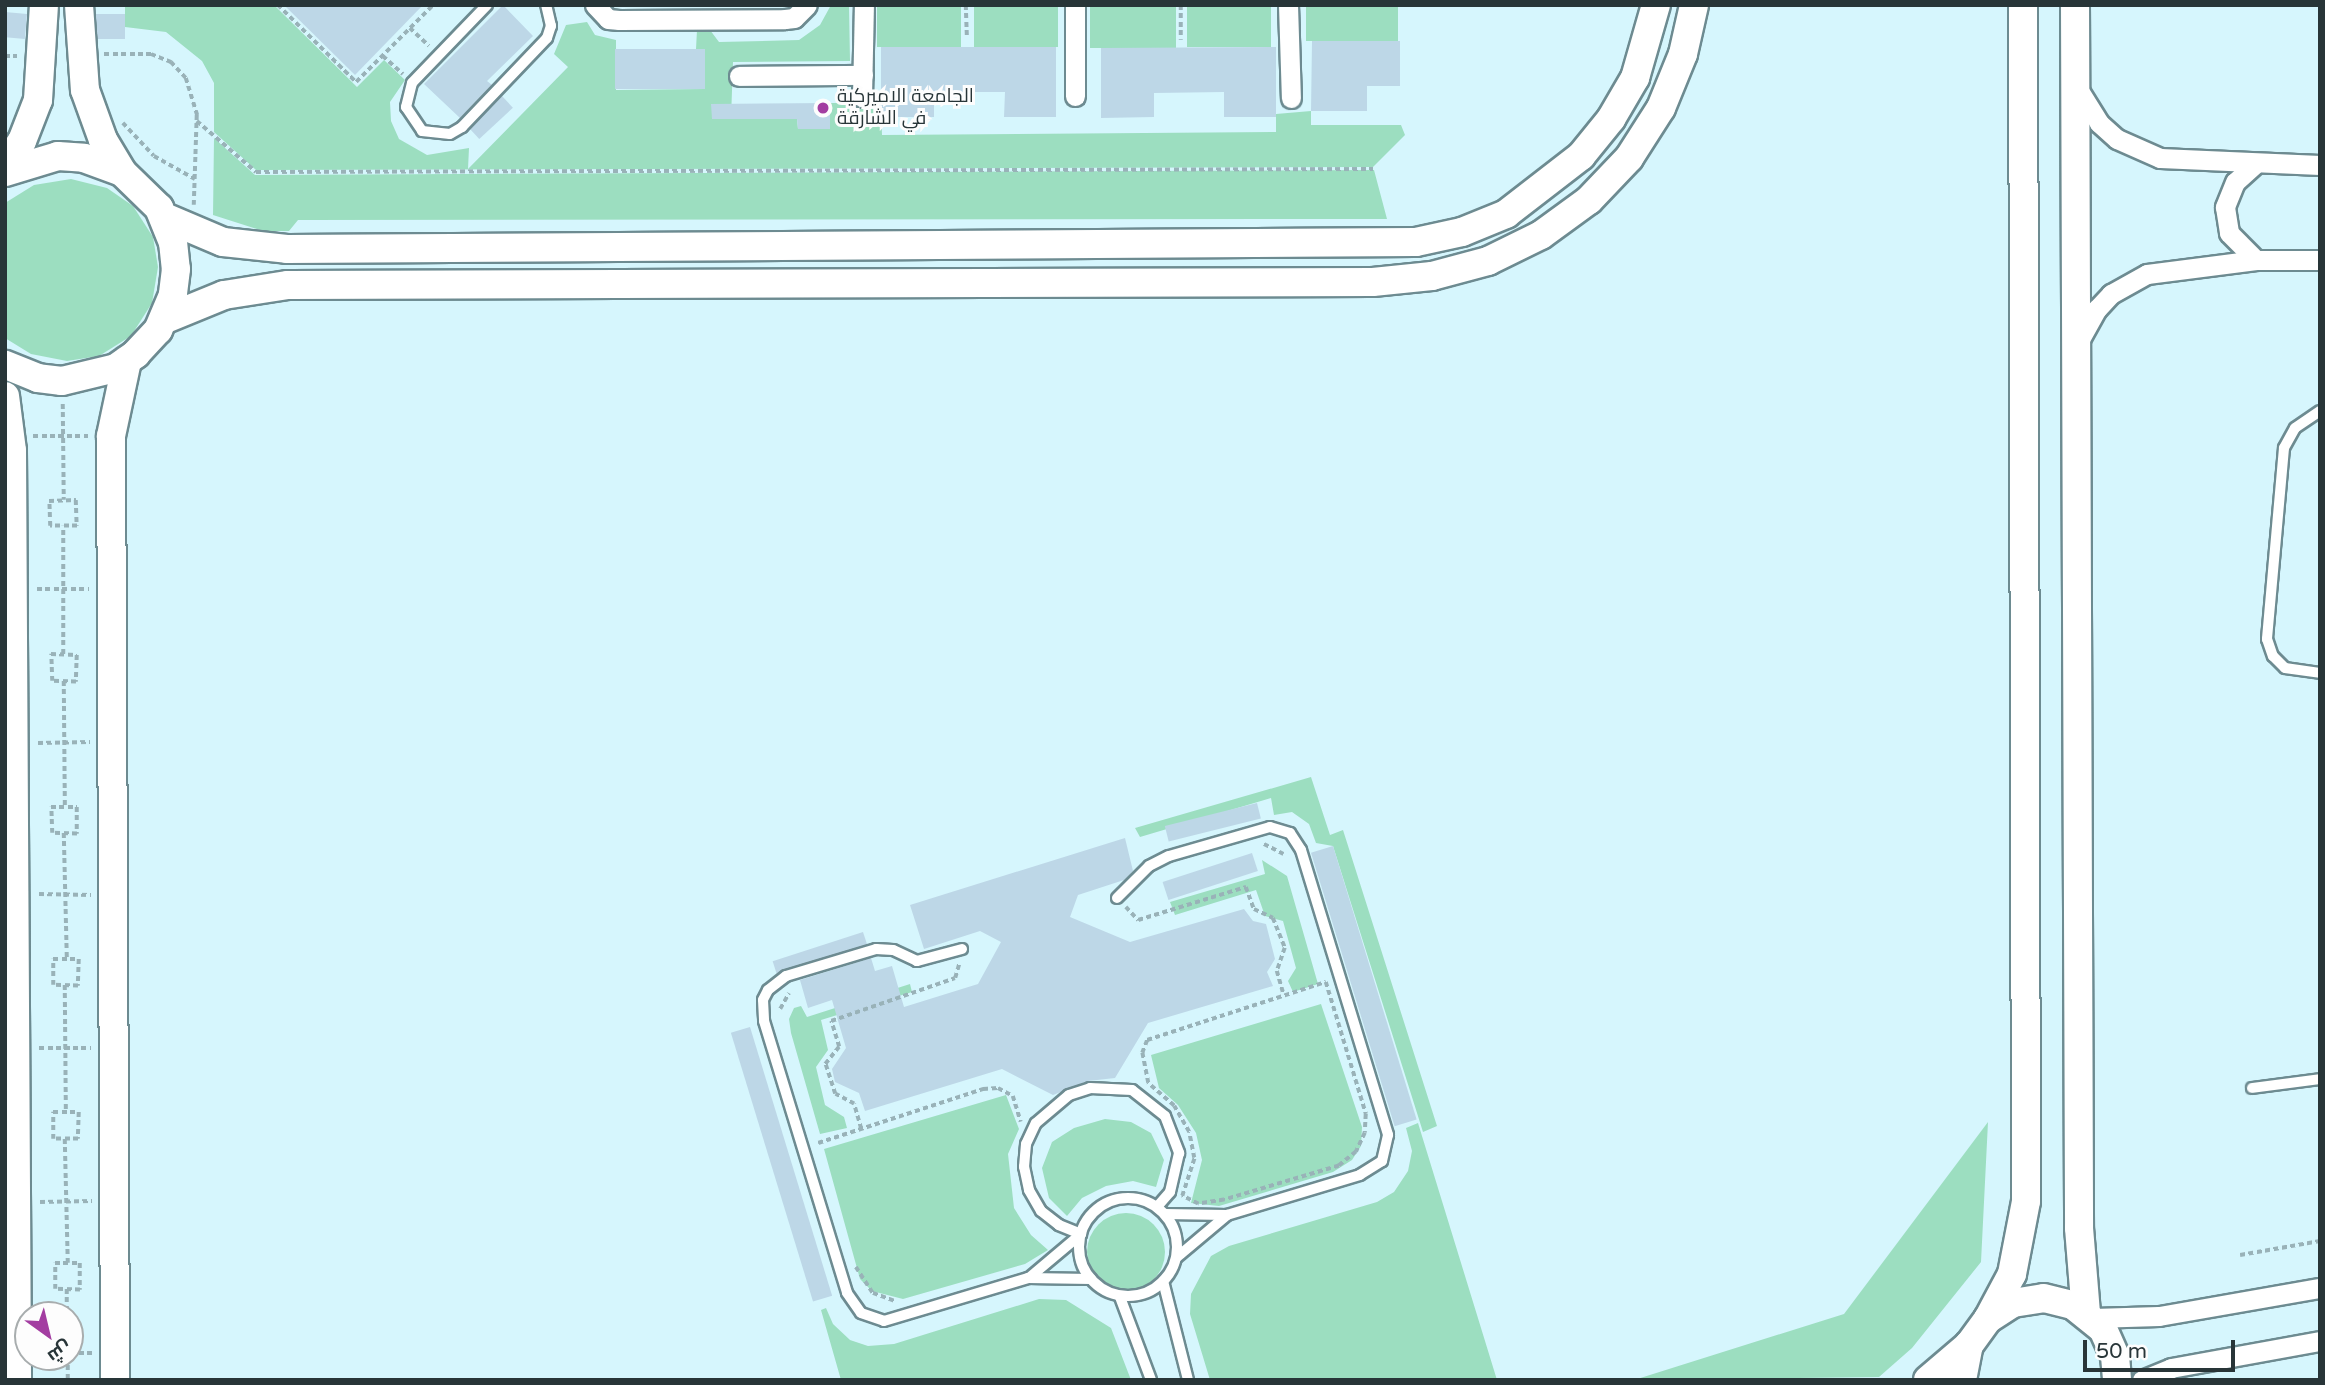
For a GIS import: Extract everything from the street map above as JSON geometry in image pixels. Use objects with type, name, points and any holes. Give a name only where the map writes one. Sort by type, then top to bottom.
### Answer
[{"type":"street","points":[[5,166],[31,121],[43,55],[44,5]]},
{"type":"street","points":[[79,5],[79,54],[89,107],[121,172]]},
{"type":"street","points":[[595,5],[608,19],[619,20],[785,19],[794,18],[807,5]]},
{"type":"street","points":[[862,97],[864,5]]},
{"type":"street","points":[[1075,5],[1075,96]]},
{"type":"street","points":[[1288,5],[1291,97]]},
{"type":"street","points":[[164,217],[192,232],[223,242],[287,249],[1416,242],[1462,232],[1506,214],[1581,156],[1611,119],[1635,78],[1656,5]]},
{"type":"street","points":[[5,365],[38,378],[62,381],[103,373],[127,361],[163,320],[224,295],[288,285],[1373,282],[1432,276],[1488,261],[1541,235],[1589,200],[1629,158],[1661,108],[1683,54],[1694,5]]},
{"type":"street","points":[[1928,1380],[1969,1345],[1988,1319],[2011,1274],[2025,1201],[2023,5]]},
{"type":"street","points":[[2075,5],[2079,1228],[2090,1315],[2110,1342],[2118,1380]]},
{"type":"street","points":[[43,55],[79,54]]},
{"type":"street","points":[[739,76],[863,75]]},
{"type":"street","points":[[2075,83],[2099,123],[2138,151],[2160,158],[2254,165],[2320,164]]},
{"type":"street","points":[[5,172],[32,160],[71,156],[121,172],[146,191],[164,217],[176,269],[163,320]]},
{"type":"street","points":[[2254,165],[2235,182],[2225,207],[2229,233],[2256,260]]},
{"type":"street","points":[[2077,345],[2097,309],[2129,282],[2167,268],[2256,260],[2320,260]]},
{"type":"street","points":[[116,1380],[111,436],[127,361]]},
{"type":"street","points":[[5,396],[11,436],[13,589],[17,1380]]},
{"type":"street","points":[[1988,1319],[2013,1303],[2036,1298],[2059,1300],[2090,1315],[2159,1316],[2320,1288]]},
{"type":"street","points":[[2142,1380],[2171,1368],[2320,1341]]},
{"type":"street","points":[[1962,1380],[1969,1345]]},
{"type":"lane","points":[[487,5],[412,83],[406,107],[411,121],[428,133],[450,134],[462,127],[547,38],[551,26],[546,5]]},
{"type":"lane","points":[[2320,411],[2295,428],[2284,448],[2267,639],[2273,656],[2285,668],[2320,673]]},
{"type":"lane","points":[[1028,1278],[1081,1234],[1095,1211],[1119,1199],[1132,1198],[1161,1210],[1227,1215],[1360,1175],[1382,1161],[1387,1149],[1388,1135],[1297,840],[1280,828],[1259,829],[1159,860],[1118,898]]},
{"type":"lane","points":[[962,949],[917,961],[893,950],[876,949],[786,976],[768,990],[762,1011],[852,1304],[861,1313],[884,1321],[1028,1278],[1091,1279]]},
{"type":"lane","points":[[2252,1088],[2320,1079]]},
{"type":"lane","points":[[1081,1234],[1059,1225],[1041,1210],[1029,1190],[1024,1167],[1026,1144],[1036,1123],[1069,1095],[1090,1088],[1132,1090],[1165,1116],[1179,1153],[1174,1182],[1161,1210]]},
{"type":"lane","points":[[1161,1210],[1175,1232],[1176,1258]]},
{"type":"lane","points":[[1120,1297],[1140,1294],[1163,1281],[1176,1258],[1227,1215]]},
{"type":"lane","points":[[1081,1234],[1082,1263],[1091,1279],[1120,1297],[1151,1380]]},
{"type":"lane","points":[[1163,1281],[1188,1380]]},
{"type":"path","points":[[278,5],[356,82],[433,5]]},
{"type":"path","points":[[967,5],[967,40]]},
{"type":"path","points":[[1181,5],[1181,40]]},
{"type":"path","points":[[410,28],[438,55]]},
{"type":"path","points":[[79,54],[151,54],[171,62],[193,90],[197,121],[192,232]]},
{"type":"path","points":[[383,56],[412,83]]},
{"type":"path","points":[[121,121],[154,156],[195,179]]},
{"type":"path","points":[[197,121],[256,172],[1373,169]]},
{"type":"path","points":[[62,381],[64,500]]},
{"type":"path","points":[[11,436],[111,436]]},
{"type":"path","points":[[64,500],[76,500],[77,526],[50,526],[49,501],[64,500]]},
{"type":"path","points":[[63,526],[63,654]]},
{"type":"path","points":[[13,589],[112,589]]},
{"type":"path","points":[[51,654],[63,654],[77,654],[76,681],[52,681],[51,654]]},
{"type":"path","points":[[64,681],[65,807]]},
{"type":"path","points":[[13,744],[113,742]]},
{"type":"path","points":[[51,807],[65,807],[78,807],[77,834],[52,833],[51,807]]},
{"type":"path","points":[[1259,829],[1265,847],[1275,848],[1288,862]]},
{"type":"path","points":[[64,833],[67,959]]},
{"type":"path","points":[[1118,898],[1138,920],[1246,887],[1254,909],[1273,918],[1285,948],[1277,971],[1284,995]]},
{"type":"path","points":[[14,894],[114,895]]},
{"type":"path","points":[[861,1129],[854,1104],[835,1094],[825,1064],[839,1047],[831,1021],[956,978],[962,949]]},
{"type":"path","points":[[53,958],[67,959],[79,959],[78,986],[53,985],[53,958]]},
{"type":"path","points":[[1322,970],[1326,982],[1366,1114],[1365,1133],[1356,1152],[1339,1166],[1198,1204],[1182,1196],[1194,1158],[1189,1132],[1174,1106],[1148,1083],[1145,1047],[1156,1034],[1326,982]]},
{"type":"path","points":[[778,1014],[790,996],[786,976]]},
{"type":"path","points":[[65,985],[66,1112]]},
{"type":"path","points":[[15,1048],[114,1048]]},
{"type":"path","points":[[818,1143],[998,1088],[1013,1096],[1023,1126]]},
{"type":"path","points":[[53,1112],[66,1112],[79,1112],[78,1139],[53,1139],[53,1112]]},
{"type":"path","points":[[814,1129],[822,1156]]},
{"type":"path","points":[[65,1139],[68,1263]]},
{"type":"path","points":[[16,1202],[115,1200]]},
{"type":"path","points":[[2240,1255],[2320,1241]]},
{"type":"path","points":[[55,1263],[68,1263],[80,1263],[80,1290],[55,1289],[55,1263]]},
{"type":"path","points":[[855,1263],[873,1293],[888,1301],[902,1301]]},
{"type":"path","points":[[67,1289],[67,1301]]},
{"type":"green space","points":[[125,5],[274,5],[357,87],[384,60],[405,80],[390,102],[391,121],[399,139],[427,155],[469,148],[468,169],[568,67],[554,54],[566,25],[587,22],[595,35],[616,40],[616,90],[705,89],[705,50],[696,49],[697,30],[710,30],[719,42],[799,40],[820,25],[831,5],[849,5],[850,61],[733,62],[731,119],[797,119],[798,129],[830,129],[830,103],[849,103],[850,109],[881,109],[882,135],[1276,132],[1276,114],[1311,111],[1311,125],[1401,125],[1405,135],[1373,167],[256,170],[214,132],[214,83],[202,61],[166,32],[125,27]]},
{"type":"green space","points":[[877,5],[961,5],[961,47],[877,47]]},
{"type":"green space","points":[[974,5],[1058,5],[1058,47],[974,47]]},
{"type":"green space","points":[[1090,5],[1176,5],[1176,48],[1090,48]]},
{"type":"green space","points":[[1187,5],[1271,5],[1271,47],[1187,47]]},
{"type":"green space","points":[[1306,5],[1398,5],[1398,41],[1306,41]]},
{"type":"green space","points":[[214,138],[255,175],[1374,170],[1387,219],[298,220],[289,231],[263,231],[213,215]]},
{"type":"green space","points":[[71,179],[107,188],[133,206],[153,237],[158,267],[152,303],[131,336],[99,356],[67,361],[31,354],[5,338],[5,203],[34,185]]},
{"type":"green space","points":[[1311,777],[1330,835],[1343,830],[1437,1126],[1423,1132],[1333,846],[1316,843],[1309,824],[1292,812],[1274,815],[1271,798],[1140,837],[1135,828]]},
{"type":"green space","points":[[1262,860],[1287,876],[1318,984],[1293,992],[1288,981],[1296,968],[1283,921],[1265,916],[1256,890],[1175,915],[1170,902],[1265,874]]},
{"type":"green space","points":[[910,984],[912,992],[821,1020],[828,1050],[816,1067],[825,1105],[844,1117],[847,1128],[820,1134],[791,1033],[789,1019],[794,1008],[801,1006],[807,1017]]},
{"type":"green space","points":[[1321,1004],[1362,1127],[1361,1146],[1352,1160],[1333,1172],[1219,1206],[1191,1203],[1202,1160],[1196,1133],[1178,1105],[1159,1088],[1151,1055]]},
{"type":"green space","points":[[1006,1095],[1019,1129],[1008,1154],[1014,1208],[1031,1235],[1048,1250],[1025,1264],[903,1299],[872,1291],[860,1279],[824,1149]]},
{"type":"green space","points":[[1105,1119],[1131,1122],[1151,1133],[1164,1160],[1156,1187],[1133,1181],[1106,1186],[1082,1198],[1067,1216],[1049,1198],[1042,1168],[1052,1142],[1074,1128]]},
{"type":"green space","points":[[1988,1122],[1981,1262],[1912,1348],[1879,1377],[1634,1380],[1844,1314]]},
{"type":"green space","points":[[1418,1123],[1497,1380],[1210,1380],[1190,1314],[1191,1294],[1211,1256],[1229,1246],[1377,1202],[1394,1192],[1408,1171],[1412,1151],[1406,1128]]},
{"type":"green space","points":[[1126,1213],[1141,1216],[1158,1230],[1165,1252],[1162,1267],[1148,1284],[1126,1291],[1111,1288],[1094,1274],[1087,1252],[1090,1237],[1104,1220]]},
{"type":"green space","points":[[1039,1299],[1066,1300],[1111,1328],[1131,1380],[841,1380],[821,1310],[826,1308],[833,1324],[850,1340],[868,1346],[894,1344]]},
{"type":"building","points":[[284,5],[423,5],[355,75]]},
{"type":"building","points":[[503,5],[533,36],[487,81],[492,85],[460,118],[424,84]]},
{"type":"building","points":[[5,12],[27,14],[25,39],[5,37]]},
{"type":"building","points":[[96,14],[125,14],[125,39],[96,39]]},
{"type":"building","points":[[1312,41],[1400,41],[1400,86],[1367,86],[1367,111],[1311,111]]},
{"type":"building","points":[[881,47],[1056,47],[1056,117],[1004,117],[1005,92],[934,92],[934,117],[881,117]]},
{"type":"building","points":[[1276,47],[1276,117],[1224,117],[1224,92],[1154,93],[1154,117],[1101,118],[1101,48]]},
{"type":"building","points":[[615,49],[705,49],[705,89],[615,89]]},
{"type":"building","points":[[502,96],[513,108],[479,139],[468,127]]},
{"type":"building","points":[[830,103],[830,129],[798,129],[797,119],[712,119],[711,104]]},
{"type":"building","points":[[1257,803],[1261,819],[1169,842],[1165,826]]},
{"type":"building","points":[[1125,838],[1133,871],[1124,880],[1078,895],[1070,917],[1130,942],[1244,909],[1253,921],[1266,924],[1275,959],[1267,972],[1273,986],[1148,1023],[1115,1078],[1088,1081],[1053,1095],[1002,1069],[865,1111],[859,1093],[835,1082],[832,1069],[846,1048],[832,1000],[808,1008],[800,980],[871,958],[875,971],[892,966],[904,1007],[978,984],[1001,942],[980,931],[924,949],[910,905]]},
{"type":"building","points":[[1333,846],[1417,1120],[1395,1126],[1311,853]]},
{"type":"building","points":[[1252,853],[1258,871],[1168,900],[1163,882]]},
{"type":"building","points":[[863,932],[867,944],[777,974],[773,961]]},
{"type":"building","points":[[750,1027],[832,1296],[813,1302],[731,1033]]},
{"type":"place","name":"الجامعة الاميركية في الشارقة","points":[[823,108]]}]
